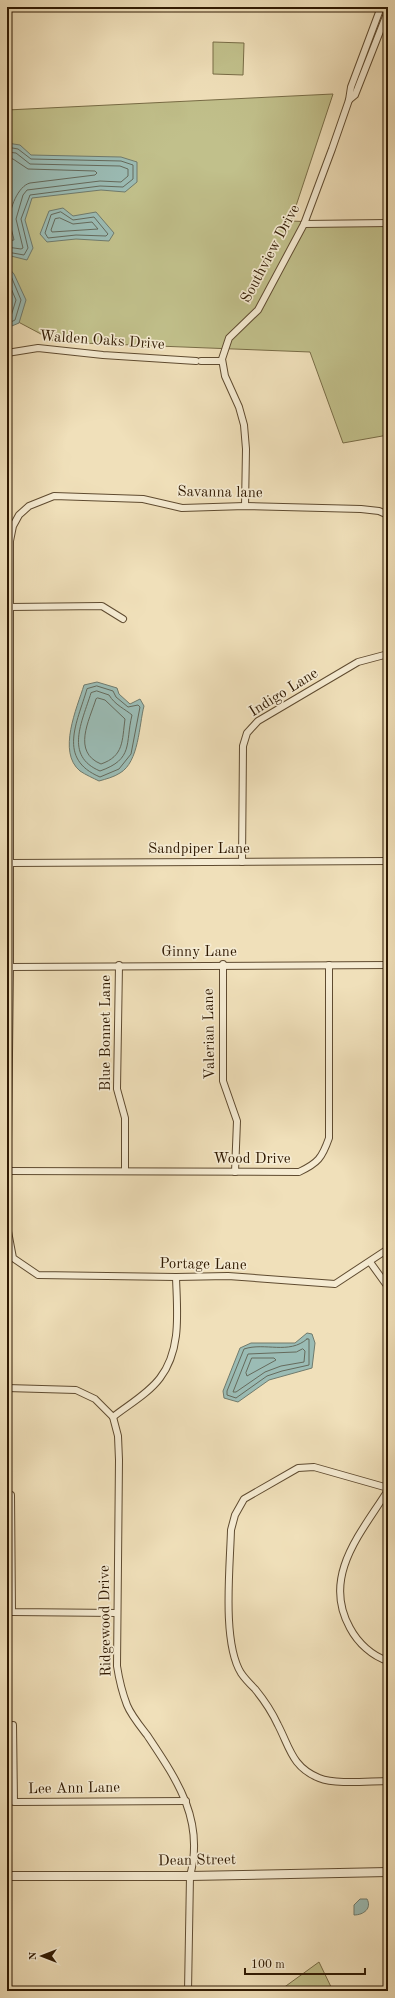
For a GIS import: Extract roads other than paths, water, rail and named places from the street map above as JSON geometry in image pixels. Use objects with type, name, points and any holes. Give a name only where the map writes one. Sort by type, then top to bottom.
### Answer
[{"type":"street","name":"Southview Drive","points":[[222,361],[229,338],[258,310],[304,224],[349,100],[351,87],[380,7]]},
{"type":"street","name":"Southview Drive","points":[[349,100],[355,95],[388,11]]},
{"type":"street","points":[[304,224],[388,223]]},
{"type":"street","name":"Walden Oaks Drive","points":[[7,353],[38,348],[103,355],[222,361]]},
{"type":"street","points":[[222,361],[225,376],[239,407],[244,426],[246,449],[245,506]]},
{"type":"street","name":"Savanna lane","points":[[10,607],[10,541],[13,526],[19,515],[30,506],[54,496],[143,499],[182,508],[245,506],[361,509],[379,511],[388,515]]},
{"type":"street","points":[[8,1171],[10,967],[8,670],[10,607],[102,606],[123,619]]},
{"type":"street","name":"Indigo Lane","points":[[242,862],[243,746],[247,733],[258,721],[358,662],[388,654]]},
{"type":"street","name":"Sandpiper Lane","points":[[9,863],[388,861]]},
{"type":"street","name":"Ginny Lane","points":[[10,967],[223,964],[388,965]]},
{"type":"street","name":"Valerian Lane","points":[[223,964],[223,1082],[236,1121],[235,1172]]},
{"type":"street","name":"Wood Drive","points":[[8,1171],[299,1172],[313,1165],[324,1154],[329,1138],[329,965]]},
{"type":"street","name":"Blue Bonnet Lane","points":[[119,966],[117,1089],[125,1118],[125,1171]]},
{"type":"street","name":"Portage Lane","points":[[8,1171],[7,1226],[13,1258],[38,1275],[176,1277],[228,1276],[335,1284],[388,1249]]},
{"type":"street","points":[[370,1262],[388,1287]]},
{"type":"street","points":[[7,1388],[76,1390],[95,1400],[113,1417],[143,1395],[160,1378],[171,1357],[178,1329],[176,1277]]},
{"type":"street","name":"Ridgewood Drive","points":[[113,1417],[118,1436],[119,1460],[117,1666],[120,1684],[127,1706],[175,1777],[186,1801],[193,1829],[194,1859],[190,1876],[188,1991]]},
{"type":"street","points":[[388,1661],[382,1659],[366,1648],[355,1637],[346,1620],[341,1603],[340,1580],[347,1556],[388,1489],[314,1467],[298,1468],[244,1499],[235,1515],[231,1530],[229,1630],[231,1649],[241,1673],[267,1704],[279,1726],[291,1754],[301,1768],[319,1778],[337,1781],[388,1781]]},
{"type":"street","points":[[11,1495],[12,1612],[117,1613]]},
{"type":"street","name":"Lee Ann Lane","points":[[13,1725],[14,1802],[186,1801]]},
{"type":"street","name":"Dean Street","points":[[7,1876],[190,1876],[388,1872]]},
{"type":"water","points":[[7,143],[20,145],[31,155],[121,157],[137,162],[137,182],[125,192],[101,190],[32,198],[25,220],[33,248],[27,260],[7,255]]},
{"type":"water","points":[[63,208],[73,216],[96,212],[114,233],[109,241],[76,239],[47,242],[40,234],[49,211]]},
{"type":"water","points":[[7,266],[14,274],[26,300],[19,323],[7,328]]},
{"type":"water","points":[[97,682],[117,688],[119,694],[130,704],[140,699],[144,706],[135,752],[131,761],[120,773],[113,777],[99,781],[80,771],[73,763],[69,742],[74,717],[84,685]]},
{"type":"water","points":[[307,1333],[312,1334],[315,1343],[312,1368],[269,1380],[238,1402],[224,1398],[223,1391],[240,1348],[251,1343],[295,1343]]},
{"type":"water","points":[[360,1899],[367,1899],[368,1908],[361,1914],[354,1915],[354,1905]]}]
